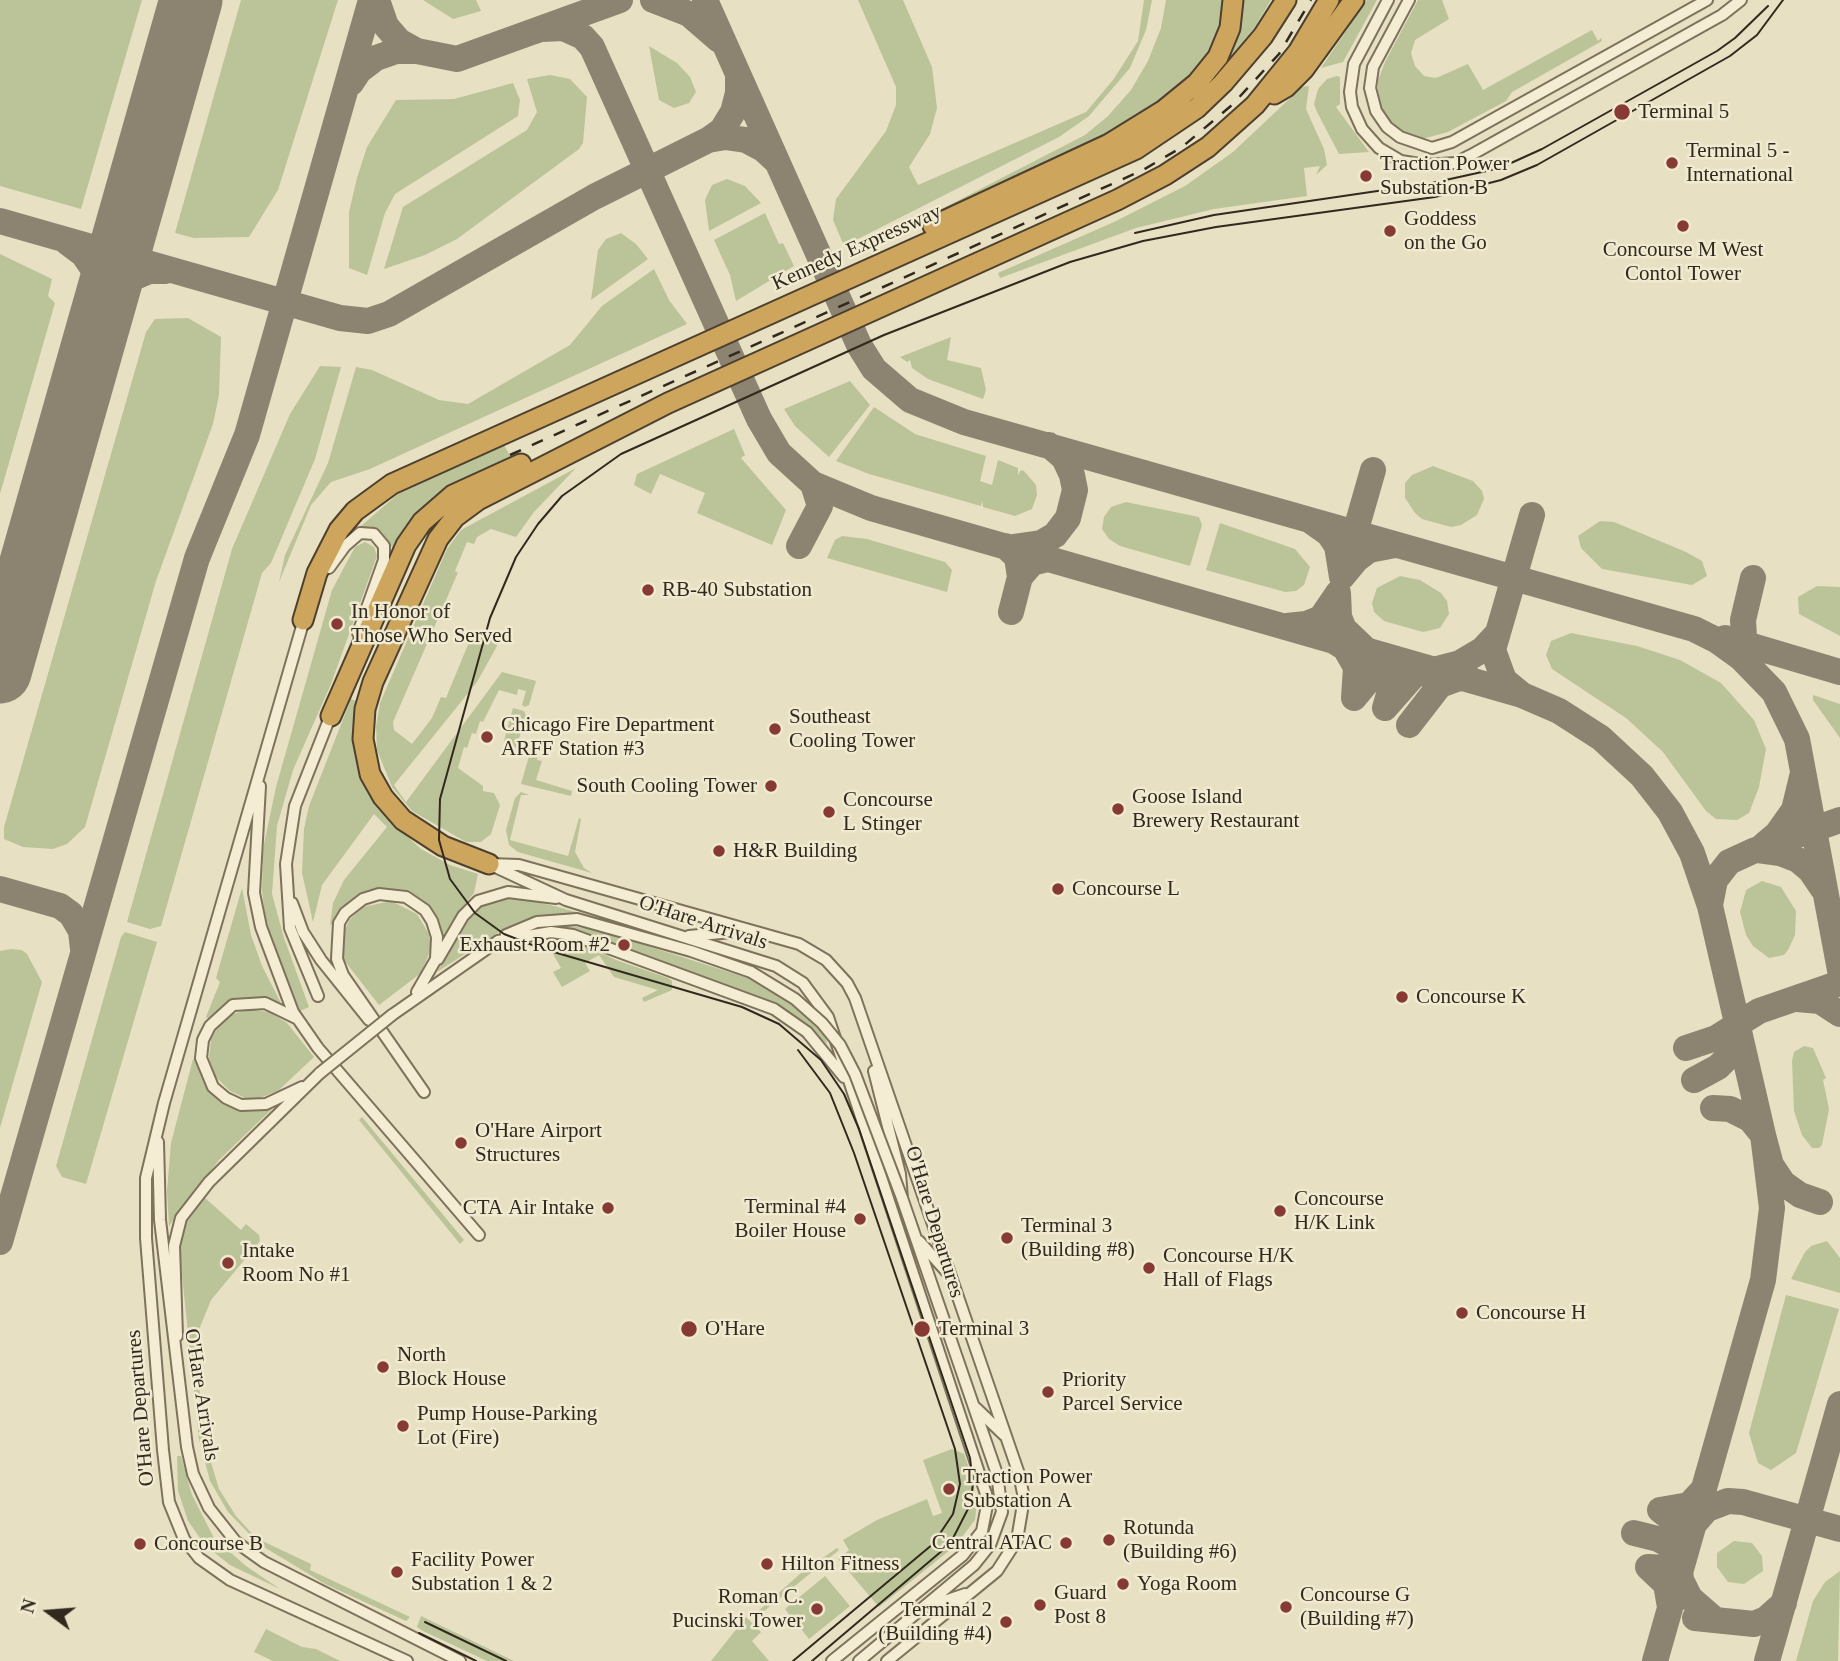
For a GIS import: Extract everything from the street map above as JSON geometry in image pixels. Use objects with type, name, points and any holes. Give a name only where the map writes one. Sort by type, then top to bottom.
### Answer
[{"type":"highway","points":[[777,308],[926,230],[1109,144],[1164,110],[1197,83],[1218,57],[1230,28],[1233,0]]},
{"type":"highway","name":"Kennedy Expressway","points":[[303,620],[317,573],[339,530],[371,497],[402,478],[777,308],[1066,182],[1145,144],[1197,107],[1223,83],[1257,43],[1286,0]]},
{"type":"highway","points":[[489,864],[429,838],[403,820],[383,797],[370,774],[363,739],[368,695],[434,548],[455,517],[478,500],[626,424],[1117,200],[1166,175],[1208,147],[1255,105],[1298,51],[1329,0]]},
{"type":"highway","points":[[1255,105],[1286,87],[1304,69],[1354,0]]},
{"type":"highway","points":[[331,716],[407,545],[432,512],[464,489],[538,457],[626,424]]},
{"type":"street","points":[[1388,0],[1358,52],[1351,77],[1352,107],[1362,129],[1378,148],[1401,161],[1426,165],[1455,163],[1722,15],[1741,0]]},
{"type":"street","points":[[1409,0],[1373,67],[1370,88],[1376,111],[1387,127],[1400,137],[1432,148],[1452,142],[1707,0]]},
{"type":"street","points":[[158,1125],[303,620],[321,581],[345,546],[360,533],[370,533],[378,537],[384,546],[384,560],[331,716],[295,806],[286,864],[290,928],[318,996]]},
{"type":"street","points":[[265,752],[256,834],[254,893],[261,928],[296,1018],[318,1048],[479,1235]]},
{"type":"street","points":[[286,864],[292,904],[303,932],[321,960],[424,1092]]},
{"type":"street","points":[[489,864],[519,865],[799,944],[826,960],[847,983],[863,1020],[1023,1488],[1019,1533],[1007,1558],[973,1592],[887,1661]]},
{"type":"street","name":"O'Hare Arrivals","points":[[489,864],[566,900],[776,966],[803,983],[828,1017],[846,1079],[987,1490],[985,1523],[976,1540],[963,1555],[832,1661]]},
{"type":"street","points":[[405,1004],[431,971],[463,916],[480,899],[508,892],[566,900]]},
{"type":"street","points":[[397,1055],[339,967],[335,948],[339,923],[355,904],[370,896],[390,894],[406,897],[425,910],[435,929],[437,948],[431,971]]},
{"type":"street","points":[[176,1346],[179,1319],[174,1246],[181,1218],[209,1182],[320,1073],[405,1004],[513,931],[537,922],[577,919],[691,951],[751,972],[795,999],[822,1023],[840,1045],[855,1074],[902,1198]]},
{"type":"street","points":[[682,936],[753,930]]},
{"type":"street","points":[[498,941],[551,932],[573,935],[774,1009],[807,1032],[846,1079]]},
{"type":"street","points":[[296,1018],[265,1003],[233,1005],[216,1018],[206,1033],[202,1066],[213,1087],[226,1098],[241,1105],[266,1104],[310,1083]]},
{"type":"street","name":"O'Hare Departures","points":[[859,1661],[974,1565],[998,1528],[1002,1512],[997,1474],[902,1198],[900,1174],[863,1020]]},
{"type":"street","name":"O'Hare Arrivals","points":[[158,1125],[160,1220],[170,1320],[176,1346],[187,1447],[193,1474],[209,1508],[225,1530],[250,1553],[336,1600],[460,1661]]},
{"type":"street","name":"O'Hare Departures","points":[[158,1125],[146,1178],[144,1202],[169,1502],[184,1539],[199,1558],[230,1580],[407,1661]]},
{"type":"street","points":[[916,1237],[950,1275]]},
{"type":"street","points":[[973,1405],[1006,1437]]},
{"type":"street","points":[[924,1608],[973,1592]]},
{"type":"green space","points":[[0,0],[142,0],[81,209],[0,186]]},
{"type":"green space","points":[[241,0],[338,0],[278,190],[249,237],[194,238],[175,233]]},
{"type":"green space","points":[[423,0],[476,0],[481,11],[453,19]]},
{"type":"green space","points":[[858,0],[903,0],[932,67],[937,108],[930,134],[909,167],[918,185],[1086,112],[1113,80],[1138,41],[1144,0],[1152,0],[1146,30],[1130,68],[1089,116],[1059,137],[844,246],[833,220],[836,199],[886,131],[896,105],[896,87]]},
{"type":"green space","points":[[1166,0],[1226,0],[1223,26],[1212,52],[1187,82],[1128,124],[930,219],[928,216],[1085,135],[1108,116],[1131,90],[1148,61],[1161,28]]},
{"type":"green space","points":[[1239,0],[1271,0],[1254,28],[1224,65]]},
{"type":"green space","points":[[1367,0],[1377,0],[1343,62],[1321,68]]},
{"type":"green space","points":[[1418,0],[1442,0],[1449,19],[1415,40],[1411,53],[1415,66],[1424,76],[1436,78],[1468,64],[1483,90],[1592,30],[1598,41],[1601,38],[1602,41],[1512,92],[1506,101],[1448,132],[1422,139],[1406,135],[1396,127],[1385,115],[1377,97],[1378,80],[1386,60]]},
{"type":"green space","points":[[649,46],[677,63],[690,77],[696,92],[689,103],[674,108],[659,100]]},
{"type":"green space","points":[[550,75],[570,79],[587,97],[583,143],[579,149],[457,239],[425,255],[384,269],[403,207],[527,130],[537,112],[527,79]]},
{"type":"green space","points":[[1340,77],[1340,104],[1336,107],[1369,152],[1339,154],[1317,112],[1314,104],[1318,89],[1327,79]]},
{"type":"green space","points":[[513,83],[520,100],[518,116],[395,194],[385,213],[367,275],[349,268],[349,212],[357,178],[367,147],[396,100],[454,99]]},
{"type":"green space","points":[[1309,86],[1306,109],[1324,149],[1327,165],[1316,175],[1320,166],[1304,168],[1307,196],[1214,209],[1136,228],[1000,278],[998,273],[1114,222],[1185,186],[1233,152],[1302,87]]},
{"type":"green space","points":[[727,179],[745,186],[761,203],[709,231],[705,200],[712,185]]},
{"type":"green space","points":[[765,213],[779,244],[783,243],[794,266],[736,301],[730,275],[714,240]]},
{"type":"green space","points":[[621,233],[636,244],[648,259],[591,300],[598,250],[606,239]]},
{"type":"green space","points":[[0,254],[52,279],[48,296],[55,303],[0,494]]},
{"type":"green space","points":[[654,269],[669,300],[687,324],[370,469],[331,482],[311,505],[279,582],[285,555],[328,463],[356,367],[372,370],[439,400],[468,404],[570,345],[602,306]]},
{"type":"green space","points":[[188,318],[221,337],[219,395],[213,424],[156,581],[85,827],[67,844],[53,849],[23,847],[4,839],[4,827],[146,332],[155,319]]},
{"type":"green space","points":[[951,337],[947,360],[981,368],[986,390],[983,399],[928,379],[912,368],[910,360],[907,362],[900,357]]},
{"type":"green space","points":[[320,366],[341,367],[315,459],[271,563],[262,573],[161,926],[150,929],[127,922],[232,549],[290,414]]},
{"type":"green space","points":[[850,381],[870,405],[829,457],[795,426],[784,409]]},
{"type":"green space","points":[[874,407],[915,434],[986,456],[980,481],[992,485],[998,460],[1018,468],[1018,475],[1021,470],[1024,471],[1036,485],[1037,495],[1032,509],[1015,516],[983,507],[982,501],[981,506],[869,474],[836,461]]},
{"type":"green space","points":[[734,429],[745,455],[741,458],[786,510],[772,545],[697,513],[705,493],[660,474],[651,494],[634,485],[637,474]]},
{"type":"green space","points":[[504,445],[512,459],[394,550],[382,532],[361,526],[398,494]]},
{"type":"green space","points":[[1433,466],[1473,481],[1482,491],[1484,499],[1477,515],[1461,525],[1451,527],[1422,519],[1415,513],[1405,498],[1405,483],[1412,475]]},
{"type":"green space","points":[[576,468],[534,512],[516,537],[491,529],[477,537],[474,544],[467,542],[455,571],[458,573],[393,722],[394,730],[412,744],[432,718],[441,697],[446,698],[474,630],[496,637],[497,646],[477,682],[394,785],[406,802],[502,672],[536,681],[529,705],[525,707],[522,705],[526,691],[518,689],[517,695],[499,690],[483,722],[480,721],[476,734],[472,733],[467,748],[464,747],[458,768],[483,786],[483,791],[494,793],[500,805],[491,834],[481,842],[466,842],[412,811],[392,787],[377,750],[376,726],[380,703],[447,549],[461,530]]},
{"type":"green space","points":[[1126,502],[1199,517],[1202,525],[1190,566],[1120,546],[1109,539],[1102,529],[1104,517],[1111,507]]},
{"type":"green space","points":[[1600,521],[1614,522],[1686,552],[1702,561],[1707,576],[1692,585],[1602,569],[1581,548],[1578,536]]},
{"type":"green space","points":[[1220,523],[1295,549],[1310,567],[1304,585],[1296,591],[1285,592],[1206,570]]},
{"type":"green space","points":[[842,536],[867,539],[945,562],[952,570],[947,592],[827,558],[835,540]]},
{"type":"green space","points":[[365,542],[374,547],[377,556],[331,684],[293,770],[277,826],[272,894],[284,938],[309,1007],[300,1011],[271,938],[265,915],[262,891],[263,849],[276,787],[332,590],[355,547]]},
{"type":"green space","points":[[1400,576],[1420,580],[1441,593],[1447,601],[1449,614],[1440,628],[1423,632],[1384,621],[1374,612],[1372,603],[1377,588]]},
{"type":"green space","points":[[1817,586],[1840,587],[1840,636],[1799,614],[1798,597]]},
{"type":"green space","points":[[1571,633],[1637,646],[1680,660],[1721,683],[1754,720],[1766,749],[1759,787],[1749,813],[1737,820],[1716,819],[1706,811],[1663,752],[1626,718],[1552,669],[1546,655],[1551,641]]},
{"type":"green space","points":[[1813,695],[1840,704],[1840,738],[1813,700]]},
{"type":"green space","points":[[351,699],[356,701],[352,737],[355,757],[367,792],[378,809],[421,849],[450,865],[478,874],[474,893],[456,915],[444,937],[428,907],[400,890],[383,889],[356,898],[346,905],[330,926],[333,903],[344,880],[387,827],[374,814],[322,885],[313,922],[302,873],[304,829],[309,806]]},
{"type":"green space","points":[[513,708],[524,711],[526,716],[516,748],[504,741]]},
{"type":"green space","points":[[531,749],[539,752],[537,760],[542,761],[536,780],[572,791],[571,796],[521,784]]},
{"type":"green space","points":[[521,792],[529,795],[521,795],[510,840],[568,856],[579,818],[581,819],[575,852],[584,868],[592,873],[518,852],[509,845],[506,830],[515,798]]},
{"type":"green space","points":[[1762,881],[1781,887],[1796,911],[1795,935],[1788,950],[1784,955],[1769,958],[1753,946],[1746,935],[1740,912],[1746,890]]},
{"type":"green space","points":[[242,888],[251,935],[262,966],[281,1003],[265,998],[244,998],[227,1003],[209,1019],[206,1017],[220,982],[216,978]]},
{"type":"green space","points":[[501,898],[521,898],[558,907],[701,947],[581,917],[558,914],[507,927],[437,972],[470,915],[485,903]]},
{"type":"green space","points":[[391,901],[417,914],[429,934],[431,949],[421,973],[379,1005],[344,960],[343,934],[350,919],[363,907]]},
{"type":"green space","points":[[560,925],[594,929],[748,978],[795,1007],[826,1036],[827,1044],[798,1018],[767,1000],[574,932],[541,929]]},
{"type":"green space","points":[[125,932],[157,942],[86,1184],[62,1177],[56,1166],[121,937]]},
{"type":"green space","points":[[543,936],[581,943],[616,960],[668,978],[672,981],[672,990],[644,1002],[642,998],[658,990],[614,977],[599,955],[585,963],[590,971],[562,987],[553,972],[561,968]]},
{"type":"green space","points":[[22,950],[27,954],[42,982],[0,1128],[0,951]]},
{"type":"green space","points":[[248,1009],[269,1012],[287,1023],[314,1057],[279,1090],[260,1098],[245,1098],[230,1091],[215,1076],[209,1058],[211,1040],[219,1025],[228,1016]]},
{"type":"green space","points":[[1804,1046],[1813,1048],[1826,1078],[1823,1080],[1829,1109],[1822,1145],[1819,1148],[1812,1148],[1802,1135],[1794,1111],[1792,1061],[1794,1052]]},
{"type":"green space","points":[[193,1059],[197,1061],[211,1092],[249,1110],[272,1109],[219,1160],[169,1226],[167,1191],[171,1143]]},
{"type":"green space","points":[[362,1117],[464,1240],[460,1244],[359,1120]]},
{"type":"green space","points":[[205,1198],[241,1230],[246,1224],[259,1235],[260,1241],[211,1300],[198,1332],[199,1386],[207,1449],[219,1489],[236,1516],[256,1538],[311,1564],[310,1570],[410,1617],[406,1621],[325,1584],[259,1544],[228,1512],[210,1481],[199,1439],[179,1246],[185,1223]]},
{"type":"green space","points":[[1827,1241],[1840,1258],[1840,1293],[1791,1279],[1805,1252],[1811,1246]]},
{"type":"green space","points":[[1786,1295],[1839,1309],[1796,1453],[1771,1470],[1758,1463],[1749,1433]]},
{"type":"green space","points":[[952,1449],[964,1454],[969,1468],[977,1501],[975,1520],[955,1546],[879,1607],[838,1559],[849,1550],[843,1540],[877,1520],[927,1499],[933,1516],[942,1513],[923,1460]]},
{"type":"green space","points":[[177,1456],[181,1456],[192,1495],[214,1538],[246,1566],[280,1589],[230,1565],[205,1545],[188,1521],[178,1491]]},
{"type":"green space","points":[[1734,1541],[1752,1543],[1762,1556],[1763,1571],[1744,1584],[1728,1582],[1717,1567],[1717,1553]]},
{"type":"green space","points":[[837,1548],[839,1550],[758,1616],[755,1614],[801,1573]]},
{"type":"green space","points":[[1840,1571],[1838,1661],[1796,1661],[1813,1601],[1825,1582]]},
{"type":"green space","points":[[825,1576],[850,1606],[809,1639],[785,1609]]},
{"type":"green space","points":[[421,1616],[514,1661],[487,1661],[423,1631],[417,1627]]},
{"type":"green space","points":[[746,1617],[761,1632],[752,1641],[769,1661],[711,1661]]},
{"type":"green space","points":[[266,1629],[302,1647],[316,1649],[340,1661],[273,1661],[254,1652]]},
{"type":"taxiway","points":[[0,1242],[197,558],[247,435],[371,0]]},
{"type":"taxiway","points":[[377,0],[386,26],[399,41],[417,51],[457,59],[620,0]]},
{"type":"taxiway","points":[[653,0],[689,14],[719,40]]},
{"type":"taxiway","points":[[705,0],[859,345],[874,369],[910,400],[964,422],[1694,629],[1716,640],[1741,658],[1774,692],[1797,739],[1840,970]]},
{"type":"taxiway","points":[[529,33],[541,29],[563,28],[583,37],[592,47],[759,419],[779,453],[813,484],[871,508],[1522,695],[1559,711],[1601,738],[1642,776],[1670,812],[1692,853],[1710,906],[1763,1135],[1772,1208],[1763,1280],[1655,1661]]},
{"type":"taxiway","points":[[351,83],[359,71],[376,58],[396,51],[417,51]]},
{"type":"taxiway","points":[[708,140],[722,130],[733,112],[738,93],[738,76]]},
{"type":"taxiway","points":[[0,221],[340,318],[368,321],[389,314],[594,197],[708,140],[725,137],[746,140],[763,149],[775,160]]},
{"type":"taxiway","points":[[67,242],[83,254],[96,273],[100,287],[101,316]]},
{"type":"taxiway","points":[[100,318],[111,297],[128,280],[149,271],[165,271]]},
{"type":"taxiway","points":[[1013,547],[1041,543],[1055,535],[1068,518],[1075,490],[1072,475],[1064,458],[1049,445]]},
{"type":"taxiway","points":[[1351,547],[1373,470]]},
{"type":"taxiway","points":[[799,546],[820,506],[813,484]]},
{"type":"taxiway","points":[[1521,694],[1504,680],[1493,650],[1532,515]]},
{"type":"taxiway","points":[[1312,522],[1329,534],[1337,546],[1342,577],[1357,559],[1369,550],[1395,545]]},
{"type":"taxiway","points":[[1005,546],[1017,557],[1020,577],[1032,563],[1048,559]]},
{"type":"taxiway","points":[[1011,612],[1020,577]]},
{"type":"taxiway","points":[[1753,578],[1743,620],[1744,637],[1753,658]]},
{"type":"taxiway","points":[[1287,626],[1306,624],[1321,618],[1338,593],[1339,617],[1344,629],[1385,668],[1390,691],[1385,708],[1414,675],[1460,663],[1482,650],[1496,635]]},
{"type":"taxiway","points":[[1725,638],[1840,672]]},
{"type":"taxiway","points":[[1332,640],[1345,648],[1356,667],[1354,698],[1379,668],[1398,661]]},
{"type":"taxiway","points":[[1409,725],[1440,685],[1459,678],[1470,679]]},
{"type":"taxiway","points":[[1764,845],[1777,834],[1794,810],[1802,777]]},
{"type":"taxiway","points":[[1710,905],[1715,880],[1729,862],[1840,820]]},
{"type":"taxiway","points":[[1758,850],[1780,853],[1798,860],[1810,870],[1823,889]]},
{"type":"taxiway","points":[[0,889],[60,906],[71,914],[81,931],[83,949]]},
{"type":"taxiway","points":[[1686,1048],[1716,1038],[1759,1011],[1840,983]]},
{"type":"taxiway","points":[[1797,999],[1820,1001],[1840,1014]]},
{"type":"taxiway","points":[[1694,1080],[1718,1067],[1729,1056],[1739,1032]]},
{"type":"taxiway","points":[[1713,1108],[1730,1109],[1750,1119],[1763,1135],[1771,1165],[1783,1183],[1800,1195],[1820,1202]]},
{"type":"taxiway","points":[[1767,1661],[1840,1404]]},
{"type":"taxiway","points":[[1687,1547],[1683,1528],[1660,1510],[1689,1505],[1704,1489]]},
{"type":"taxiway","points":[[1713,1618],[1690,1598],[1681,1580],[1679,1559],[1667,1544],[1658,1539],[1681,1539],[1707,1509],[1728,1501],[1743,1502],[1840,1529]]},
{"type":"taxiway","points":[[1634,1533],[1658,1539]]},
{"type":"taxiway","points":[[1670,1607],[1666,1584],[1648,1567],[1667,1568],[1676,1565],[1685,1555]]},
{"type":"taxiway","points":[[1695,1618],[1754,1624],[1766,1619],[1784,1603]]},
{"type":"runway","points":[[0,672],[191,0]]},
{"type":"tram line","points":[[812,1661],[950,1544],[970,1505],[973,1484],[970,1458],[859,1129],[844,1094],[821,1060],[779,1024],[742,1007],[540,948],[504,934],[475,913],[450,879],[439,840],[440,799],[490,618],[516,557],[538,524],[562,496],[621,454],[884,335],[1070,262],[1143,241],[1216,227],[1435,197],[1501,180],[1537,165],[1730,56],[1757,35],[1783,0]]},
{"type":"tram line","points":[[1135,233],[1214,215],[1432,183],[1500,168],[1542,149],[1717,51],[1735,38],[1768,6]]},
{"type":"tram line","points":[[793,1661],[933,1544],[953,1514],[960,1484],[955,1449],[854,1153],[830,1093],[798,1050]]},
{"type":"tram line","points":[[425,1622],[506,1661]]},
{"type":"tram line","points":[[419,1633],[476,1661]]},
{"type":"railway","points":[[510,455],[1143,170],[1182,147],[1232,105],[1279,54],[1311,0]]},
{"type":"place","name":"Terminal 5","points":[[1622,112]]},
{"type":"place","name":"Terminal 5 - International","points":[[1672,163]]},
{"type":"place","name":"Traction Power Substation B","points":[[1366,176]]},
{"type":"place","name":"Concourse M West Contol Tower","points":[[1683,226]]},
{"type":"place","name":"Goddess on the Go","points":[[1390,231]]},
{"type":"place","name":"RB-40 Substation","points":[[648,590]]},
{"type":"place","name":"In Honor of Those Who Served","points":[[337,624]]},
{"type":"place","name":"Southeast Cooling Tower","points":[[775,729]]},
{"type":"place","name":"Chicago Fire Department ARFF Station #3","points":[[487,737]]},
{"type":"place","name":"South Cooling Tower","points":[[771,786]]},
{"type":"place","name":"Goose Island Brewery Restaurant","points":[[1118,809]]},
{"type":"place","name":"Concourse L Stinger","points":[[829,812]]},
{"type":"place","name":"H&R Building","points":[[719,851]]},
{"type":"place","name":"Concourse L","points":[[1058,889]]},
{"type":"place","name":"Exhaust Room #2","points":[[624,945]]},
{"type":"place","name":"Concourse K","points":[[1402,997]]},
{"type":"place","name":"O'Hare Airport Structures","points":[[461,1143]]},
{"type":"place","name":"CTA Air Intake","points":[[608,1208]]},
{"type":"place","name":"Concourse H/K Link","points":[[1280,1211]]},
{"type":"place","name":"Terminal #4 Boiler House","points":[[860,1219]]},
{"type":"place","name":"Terminal 3 (Building #8)","points":[[1007,1238]]},
{"type":"place","name":"Intake Room No #1","points":[[228,1263]]},
{"type":"place","name":"Concourse H/K Hall of Flags","points":[[1149,1268]]},
{"type":"place","name":"Concourse H","points":[[1462,1313]]},
{"type":"place","name":"O'Hare","points":[[689,1329]]},
{"type":"place","name":"Terminal 3","points":[[922,1329]]},
{"type":"place","name":"North Block House","points":[[383,1367]]},
{"type":"place","name":"Priority Parcel Service","points":[[1048,1392]]},
{"type":"place","name":"Pump House-Parking Lot (Fire)","points":[[403,1426]]},
{"type":"place","name":"Traction Power Substation A","points":[[949,1489]]},
{"type":"place","name":"Rotunda (Building #6)","points":[[1109,1540]]},
{"type":"place","name":"Central ATAC","points":[[1066,1543]]},
{"type":"place","name":"Concourse B","points":[[140,1544]]},
{"type":"place","name":"Hilton Fitness","points":[[767,1564]]},
{"type":"place","name":"Facility Power Substation 1 & 2","points":[[397,1572]]},
{"type":"place","name":"Yoga Room","points":[[1123,1584]]},
{"type":"place","name":"Guard Post 8","points":[[1040,1605]]},
{"type":"place","name":"Concourse G (Building #7)","points":[[1286,1607]]},
{"type":"place","name":"Roman C. Pucinski Tower","points":[[817,1609]]},
{"type":"place","name":"Terminal 2 (Building #4)","points":[[1006,1622]]}]
